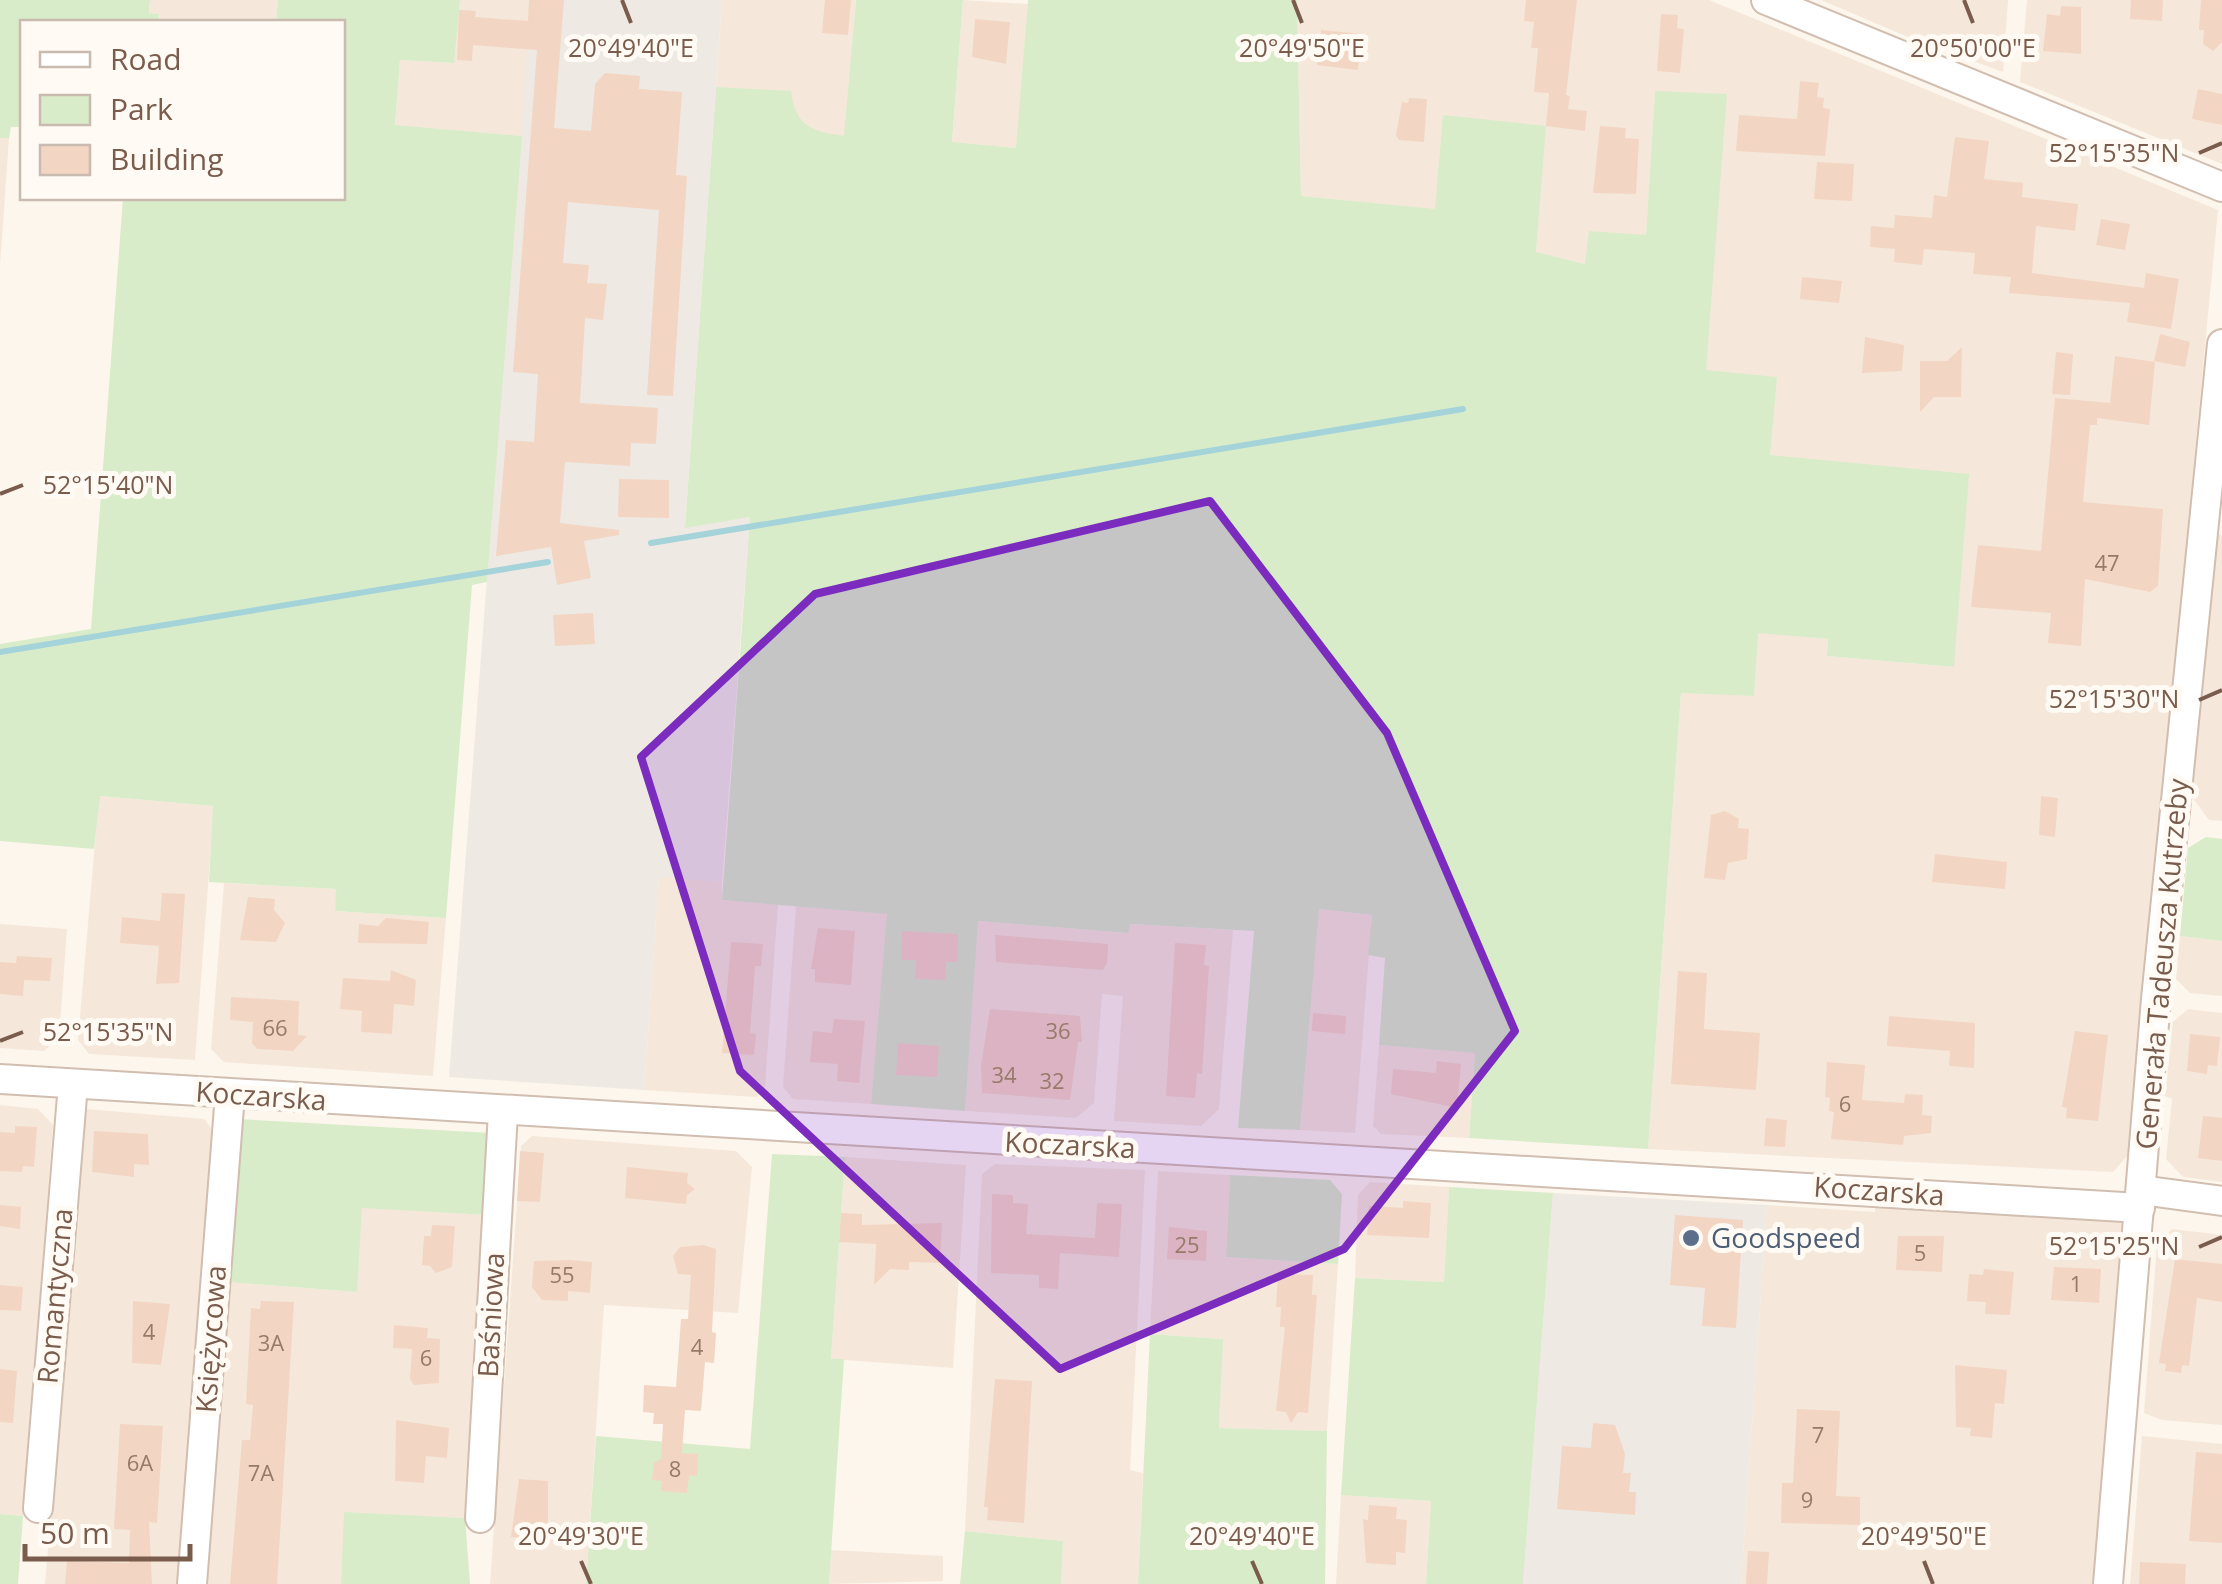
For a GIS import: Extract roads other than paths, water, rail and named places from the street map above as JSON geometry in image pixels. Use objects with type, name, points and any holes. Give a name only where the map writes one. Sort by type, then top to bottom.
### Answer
[{"type":"street","points":[[1766,0],[2222,187]]},
{"type":"street","name":"Generała Tadeusza Kutrzeby","points":[[2108,1584],[2140,1199],[2219,418],[2222,344]]},
{"type":"street","name":"Koczarska","points":[[0,1079],[503,1112],[1642,1175],[2222,1201]]},
{"type":"street","name":"Romantyczna","points":[[38,1508],[73,1084]]},
{"type":"street","name":"Księżycowa","points":[[192,1584],[230,1094]]},
{"type":"street","name":"Baśniowa","points":[[480,1518],[503,1112]]},
{"type":"waterway","points":[[651,543],[1463,409]]},
{"type":"waterway","points":[[0,652],[548,562]]},
{"type":"place","name":"Goodspeed","points":[[1691,1238]]}]
